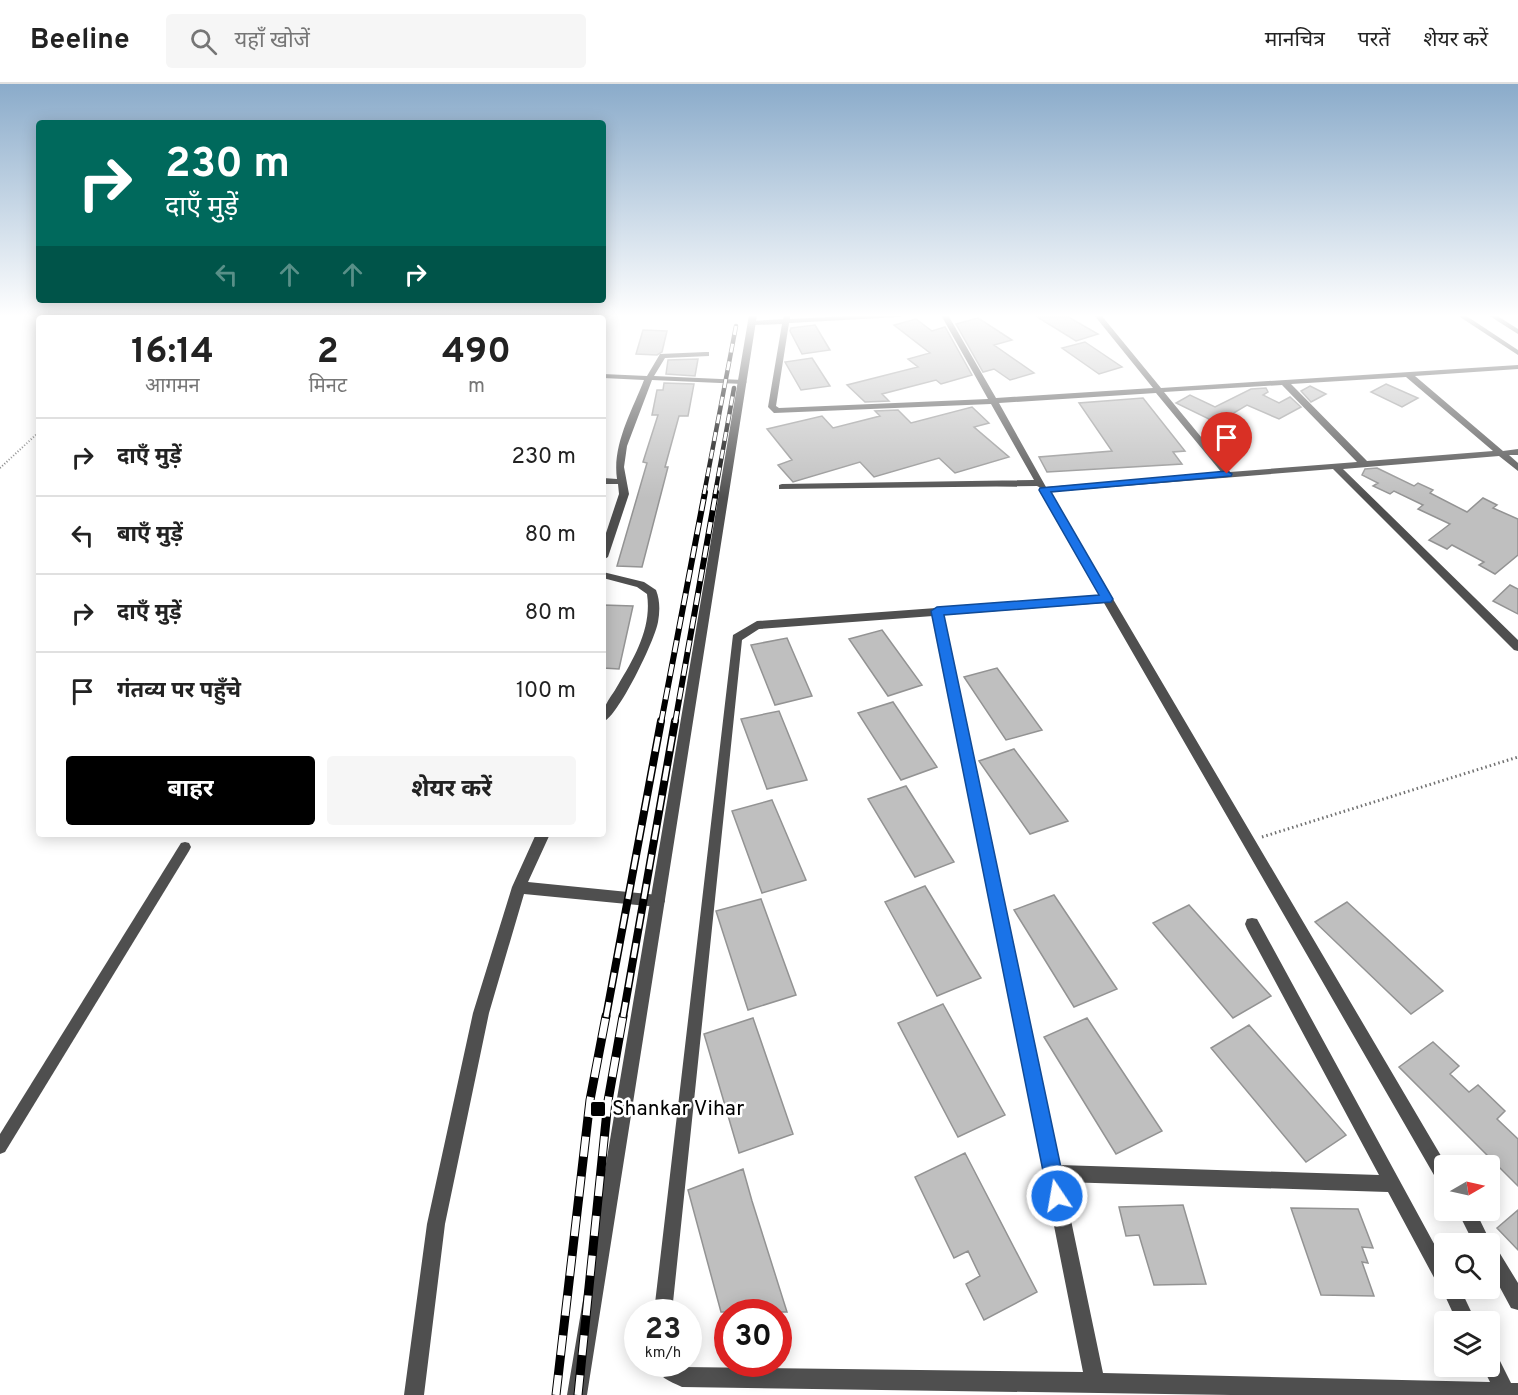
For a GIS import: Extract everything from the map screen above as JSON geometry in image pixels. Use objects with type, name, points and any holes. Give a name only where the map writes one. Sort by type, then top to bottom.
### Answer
[{"type":"street","points":[[607,376],[743,381]]},
{"type":"street","points":[[577,1395],[744,376]]},
{"type":"street","points":[[777,376],[772,407],[775,411],[992,401],[1374,376]]},
{"type":"street","points":[[978,376],[1434,1159]]},
{"type":"street","points":[[1147,376],[1227,474]]},
{"type":"street","points":[[1411,376],[1518,468]]},
{"type":"street","points":[[606,538],[624,494],[620,467],[623,446],[649,378]]},
{"type":"street","points":[[1285,382],[1364,464]]},
{"type":"street","points":[[782,487],[1042,486],[1518,452]]},
{"type":"street","points":[[1335,466],[1518,647]]},
{"type":"street","points":[[606,481],[623,482]]},
{"type":"street","points":[[606,575],[622,578],[652,592],[656,610],[638,660],[606,713]]},
{"type":"street","points":[[664,1299],[737,638],[757,625],[1107,599]]},
{"type":"street","points":[[937,611],[1095,1382]]},
{"type":"street","points":[[414,1395],[436,1224],[481,1013],[519,887],[542,837]]},
{"type":"street","points":[[519,887],[658,901]]},
{"type":"street","points":[[1252,924],[1434,1260]]},
{"type":"street","points":[[1053,1173],[1393,1184]]},
{"type":"street","points":[[1500,1270],[1518,1301]]},
{"type":"street","points":[[1500,1376],[1512,1392]]},
{"type":"street","points":[[682,1377],[1095,1382],[1512,1392]]},
{"type":"lane","points":[[0,1147],[185,847]]},
{"type":"path","points":[[0,468],[36,435]]},
{"type":"path","points":[[1248,842],[1518,757]]},
{"type":"building","points":[[793,376],[824,376],[830,386],[801,390]]},
{"type":"building","points":[[882,376],[968,376],[941,384],[936,380],[882,394],[889,401],[865,402],[847,385]]},
{"type":"building","points":[[1004,376],[1023,376],[1010,380]]},
{"type":"building","points":[[664,383],[694,384],[688,416],[679,416],[642,567],[617,566],[647,463],[643,462],[658,415],[652,415],[657,390],[663,390]]},
{"type":"building","points":[[1386,384],[1418,398],[1402,407],[1371,392]]},
{"type":"building","points":[[1310,386],[1326,394],[1311,402],[1301,391]]},
{"type":"building","points":[[1266,388],[1268,392],[1263,395],[1279,403],[1290,397],[1301,407],[1279,419],[1247,405],[1217,423],[1176,403],[1190,395],[1215,407],[1251,389]]},
{"type":"building","points":[[1143,398],[1185,451],[1173,452],[1182,464],[1047,472],[1039,457],[1112,451],[1079,403]]},
{"type":"building","points":[[972,407],[989,423],[974,427],[1009,457],[955,473],[939,458],[874,477],[860,462],[793,482],[778,465],[792,460],[767,429],[822,416],[833,428],[880,416],[875,411],[898,410],[911,423]]},
{"type":"building","points":[[1377,468],[1414,486],[1418,483],[1433,490],[1430,493],[1467,512],[1483,498],[1497,505],[1493,508],[1518,519],[1518,555],[1495,574],[1479,565],[1484,562],[1452,545],[1447,549],[1429,540],[1450,524],[1418,509],[1423,505],[1394,491],[1390,494],[1373,486],[1378,483],[1362,475],[1365,469]]},
{"type":"building","points":[[1510,585],[1518,589],[1518,614],[1493,601]]},
{"type":"building","points":[[606,605],[633,606],[619,669],[606,668]]},
{"type":"building","points":[[882,630],[922,685],[888,696],[849,639]]},
{"type":"building","points":[[787,638],[812,696],[775,705],[751,645]]},
{"type":"building","points":[[997,668],[1042,730],[1006,740],[964,677]]},
{"type":"building","points":[[893,702],[937,767],[901,780],[858,713]]},
{"type":"building","points":[[779,711],[807,780],[767,789],[741,719]]},
{"type":"building","points":[[1014,749],[1068,821],[1030,834],[979,761]]},
{"type":"building","points":[[906,786],[954,862],[915,877],[868,799]]},
{"type":"building","points":[[772,800],[806,880],[762,893],[732,811]]},
{"type":"building","points":[[925,886],[981,978],[937,996],[885,902]]},
{"type":"building","points":[[1054,895],[1117,989],[1074,1007],[1014,910]]},
{"type":"building","points":[[761,899],[796,995],[748,1010],[716,911]]},
{"type":"building","points":[[1347,902],[1443,991],[1411,1014],[1315,922]]},
{"type":"building","points":[[1189,905],[1271,996],[1233,1018],[1153,923]]},
{"type":"building","points":[[943,1004],[1005,1115],[958,1137],[898,1023]]},
{"type":"building","points":[[753,1018],[793,1134],[739,1153],[704,1034]]},
{"type":"building","points":[[1087,1018],[1162,1131],[1116,1154],[1044,1037]]},
{"type":"building","points":[[1249,1025],[1346,1135],[1306,1162],[1211,1048]]},
{"type":"building","points":[[1433,1042],[1459,1066],[1450,1074],[1469,1092],[1478,1085],[1505,1111],[1497,1119],[1518,1139],[1518,1186],[1500,1168],[1500,1155],[1487,1155],[1399,1067]]},
{"type":"building","points":[[965,1153],[1037,1292],[984,1320],[966,1284],[980,1276],[968,1251],[954,1258],[915,1177]]},
{"type":"building","points":[[743,1169],[783,1299],[717,1299],[688,1190]]},
{"type":"building","points":[[1183,1205],[1206,1284],[1154,1285],[1139,1235],[1126,1236],[1119,1207]]},
{"type":"building","points":[[1291,1208],[1358,1209],[1373,1248],[1362,1247],[1368,1263],[1362,1262],[1374,1296],[1321,1295]]},
{"type":"building","points":[[1518,1210],[1518,1250],[1497,1228]]},
{"type":"railway","points":[[704,494],[726,376]]},
{"type":"railway","points":[[715,494],[734,388]]},
{"type":"railway","points":[[661,723],[705,492]]},
{"type":"railway","points":[[675,723],[716,492]]},
{"type":"railway","points":[[606,1017],[661,721]]},
{"type":"railway","points":[[623,1017],[675,721]]},
{"type":"railway","points":[[556,1395],[590,1100],[606,1016]]},
{"type":"railway","points":[[578,1395],[608,1101],[623,1016]]},
{"type":"place","name":"Shankar Vihar","points":[[598,1109]]},
{"type":"route","points":[[1057,1196],[937,611],[1107,599],[1044,490],[1227,474]]}]
